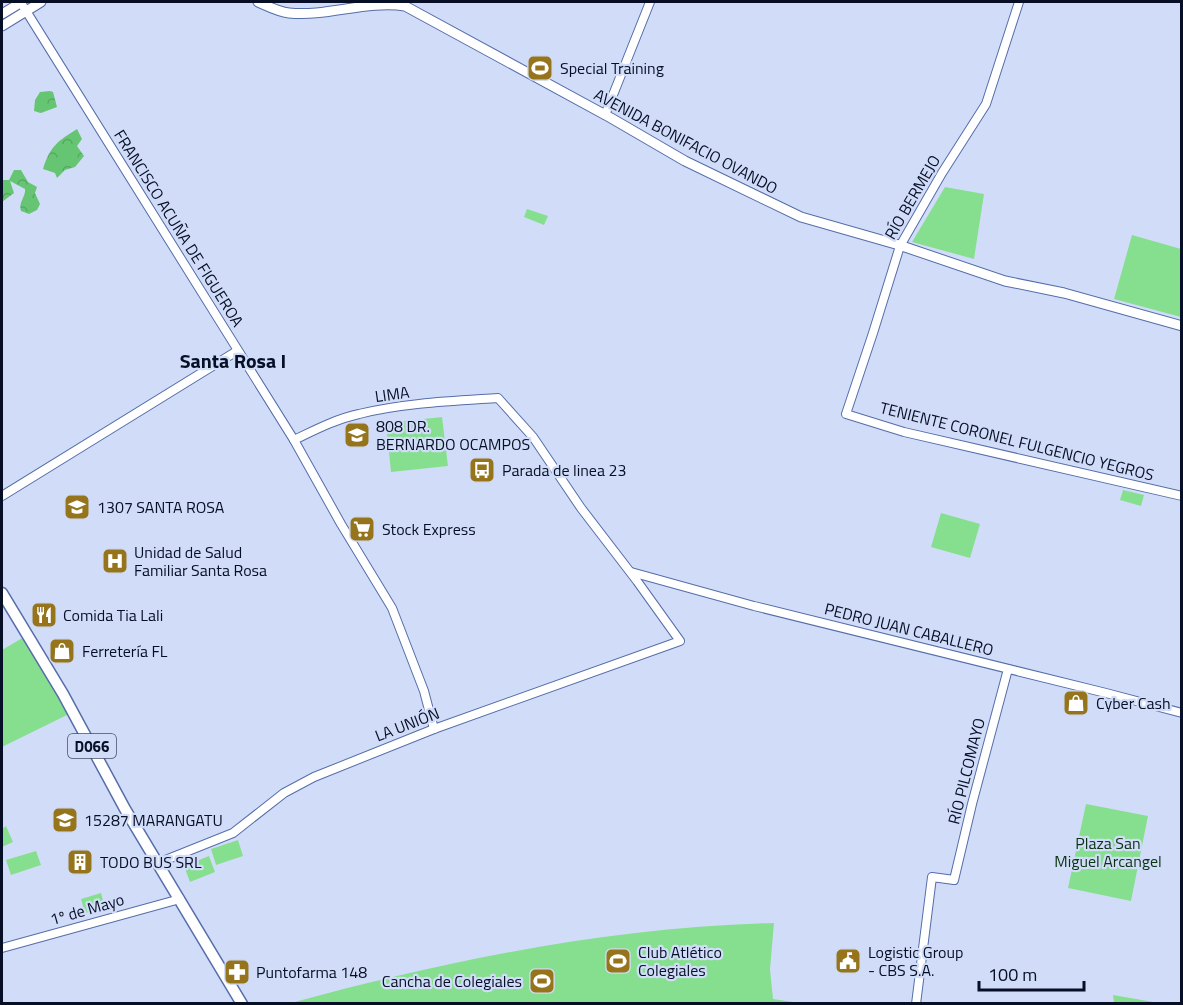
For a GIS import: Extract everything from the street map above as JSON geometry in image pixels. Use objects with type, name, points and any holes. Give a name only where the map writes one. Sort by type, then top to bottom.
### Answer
[{"type":"main road","points":[[2,14],[22,4],[40,2]]},
{"type":"main road","name":"AVENIDA BONIFACIO OVANDO","points":[[258,2],[287,13],[310,13],[387,4],[405,6],[687,162],[801,217],[900,246],[1005,281],[1064,293],[1182,326]]},
{"type":"main road","points":[[2,26],[22,4]]},
{"type":"main road","name":"D066","points":[[2,593],[63,694],[125,809],[242,1004]]},
{"type":"street","points":[[605,115],[650,2]]},
{"type":"street","name":"RÍO BERMEJO","points":[[846,414],[900,246],[942,173],[986,104],[1019,2]]},
{"type":"street","name":"FRANCISCO ACUÑA DE FIGUEROA","points":[[22,4],[294,440],[341,524],[393,608],[424,691],[434,729]]},
{"type":"street","points":[[2,496],[237,351]]},
{"type":"street","name":"LIMA","points":[[294,440],[328,423],[360,413],[452,401],[498,398],[533,437],[580,508],[630,572]]},
{"type":"street","name":"TENIENTE CORONEL FULGENCIO YEGROS","points":[[846,414],[904,432],[1182,496]]},
{"type":"street","name":"LA UNIÓN","points":[[158,863],[233,833],[284,793],[314,777],[434,729],[681,641],[630,572]]},
{"type":"street","name":"PEDRO JUAN CABALLERO","points":[[630,572],[754,606],[1182,713]]},
{"type":"street","name":"RÍO PILCOMAYO","points":[[916,1004],[933,877],[954,880],[1008,669]]},
{"type":"street","name":"1º de Mayo","points":[[2,948],[180,899]]},
{"type":"green space","points":[[40,92],[53,92],[57,107],[41,113],[34,111],[35,100]]},
{"type":"green space","points":[[77,129],[82,139],[77,146],[84,156],[75,167],[65,170],[57,178],[55,173],[43,169],[46,161],[56,145]]},
{"type":"green space","points":[[14,170],[21,170],[28,182],[37,187],[35,193],[40,204],[37,210],[29,214],[21,211],[20,208],[25,189],[10,181],[14,193],[2,202],[2,180],[9,180]]},
{"type":"green space","points":[[945,187],[984,194],[974,259],[912,242]]},
{"type":"green space","points":[[527,209],[548,216],[544,225],[524,217]]},
{"type":"green space","points":[[1132,235],[1181,249],[1181,317],[1114,299]]},
{"type":"green space","points":[[442,417],[448,466],[391,472],[386,423]]},
{"type":"green space","points":[[1123,490],[1144,495],[1141,506],[1120,500]]},
{"type":"green space","points":[[941,513],[980,524],[970,558],[931,547]]},
{"type":"green space","points":[[24,637],[73,712],[2,747],[2,650]]},
{"type":"green space","name":"Plaza San Miguel Arcangel","points":[[1086,804],[1148,816],[1131,901],[1068,888]]},
{"type":"green space","points":[[6,826],[13,842],[2,847],[2,829]]},
{"type":"green space","points":[[238,840],[243,856],[216,865],[211,849]]},
{"type":"green space","points":[[36,851],[41,865],[11,875],[6,860]]},
{"type":"green space","points":[[209,856],[215,872],[190,882],[184,866]]},
{"type":"green space","points":[[101,893],[105,908],[85,913],[81,899]]},
{"type":"green space","name":"Club Atlético Colegiales","points":[[774,923],[770,969],[773,999],[800,1003],[291,1003],[410,973],[530,948],[652,931]]},
{"type":"green space","points":[[1113,995],[1159,1003],[1114,1003]]},
{"type":"place","name":"Special Training","points":[[540,68]]},
{"type":"place","name":"808 DR. BERNARDO OCAMPOS","points":[[357,435]]},
{"type":"place","name":"Parada de linea 23","points":[[482,470]]},
{"type":"place","name":"1307 SANTA ROSA","points":[[77,507]]},
{"type":"place","name":"Stock Express","points":[[362,529]]},
{"type":"place","name":"Unidad de Salud Familiar Santa Rosa","points":[[115,561]]},
{"type":"place","name":"Comida Tia Lali","points":[[44,615]]},
{"type":"place","name":"Ferretería FL","points":[[62,651]]},
{"type":"place","name":"Cyber Cash","points":[[1076,703]]},
{"type":"place","name":"15287 MARANGATU","points":[[65,820]]},
{"type":"place","name":"TODO BUS SRL","points":[[80,862]]},
{"type":"place","name":"Club Atlético Colegiales","points":[[618,961]]},
{"type":"place","name":"Logistic Group - CBS S.A.","points":[[848,961]]},
{"type":"place","name":"Puntofarma 148","points":[[237,972]]},
{"type":"place","name":"Cancha de Colegiales","points":[[542,981]]},
{"type":"district","name":"Santa Rosa I","points":[[233,360]]}]
